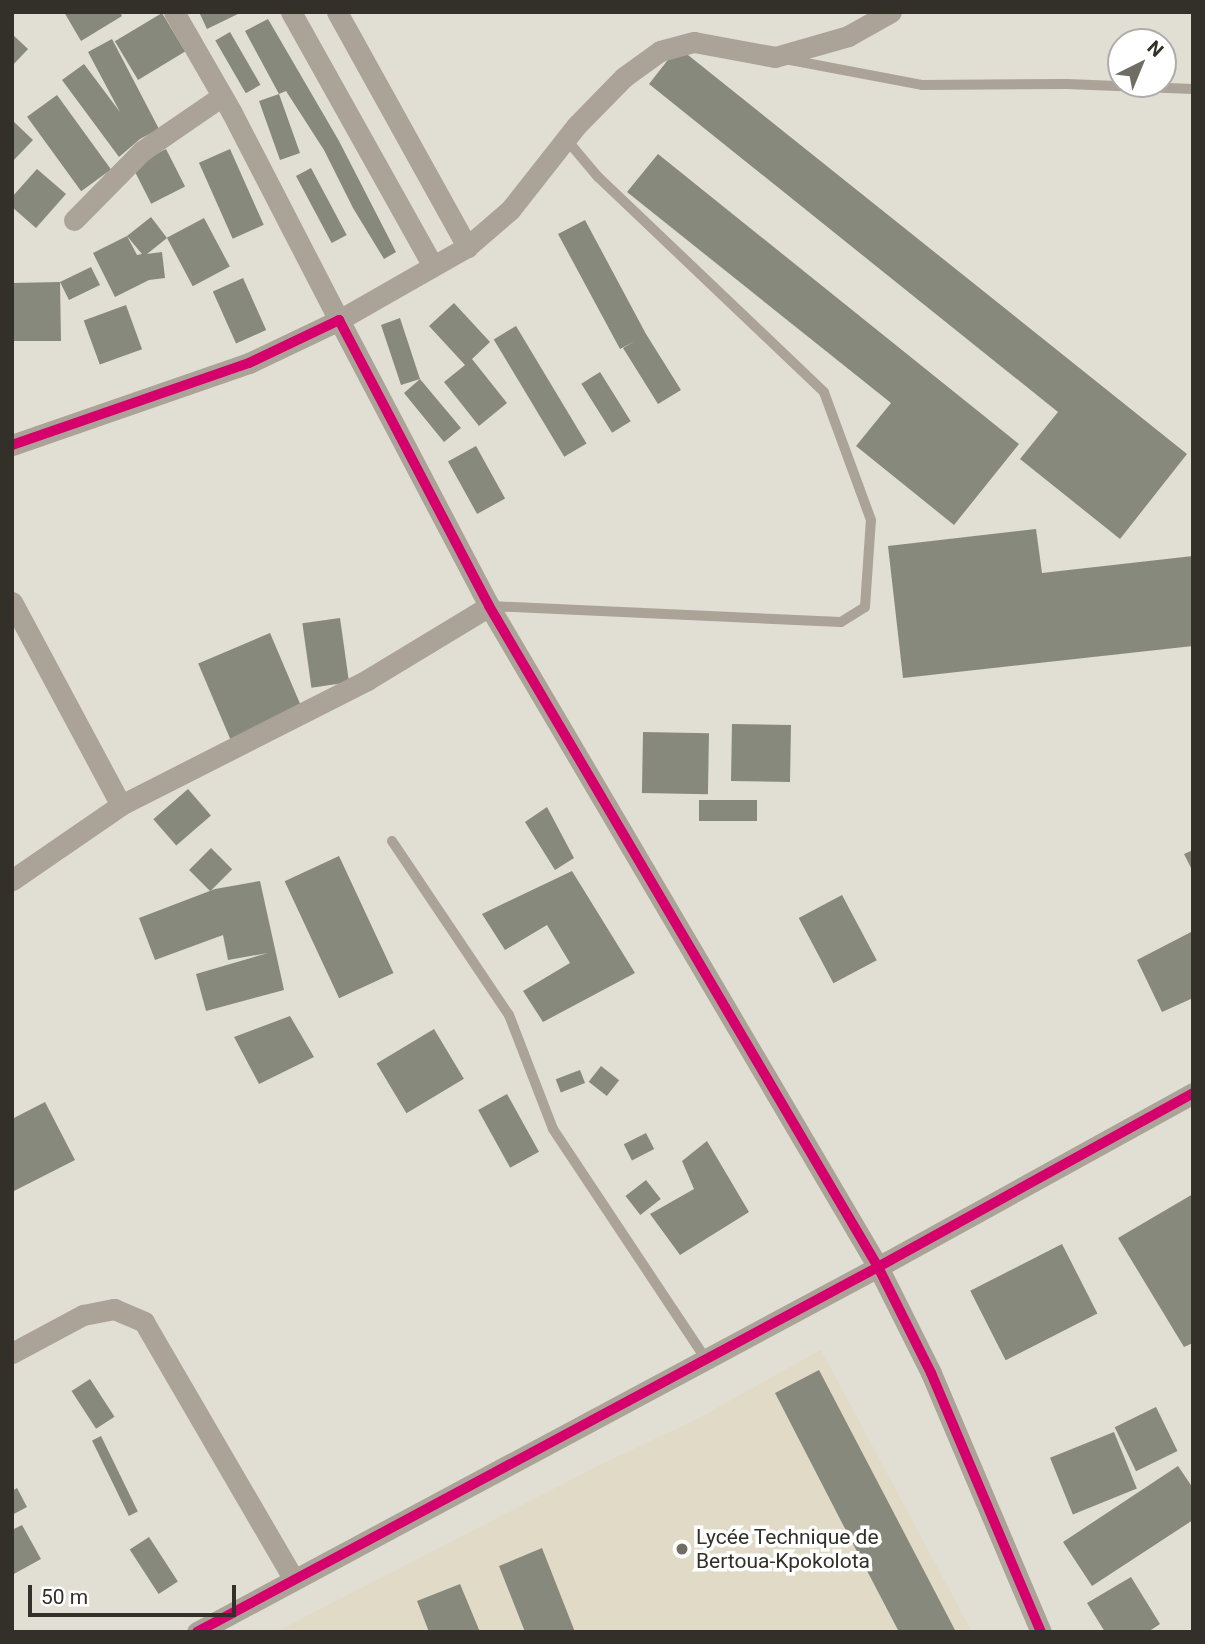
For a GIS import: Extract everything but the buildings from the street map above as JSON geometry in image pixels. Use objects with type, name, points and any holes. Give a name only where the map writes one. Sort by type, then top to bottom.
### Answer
[{"type":"street","points":[[174,12],[222,96],[489,606],[878,1267],[931,1373],[1041,1632]]},
{"type":"street","points":[[291,12],[433,266]]},
{"type":"street","points":[[337,12],[467,247]]},
{"type":"street","points":[[12,445],[249,363],[338,320],[467,247],[510,210],[566,139],[624,77],[660,51],[694,42],[775,57],[848,36],[891,12]]},
{"type":"street","points":[[74,220],[142,151],[222,96]]},
{"type":"street","points":[[12,602],[121,805]]},
{"type":"street","points":[[12,880],[121,805],[367,680],[489,606]]},
{"type":"street","points":[[197,1632],[878,1267],[1193,1093]]},
{"type":"street","points":[[12,1353],[83,1315],[114,1309],[144,1322],[294,1580]]},
{"type":"lane","points":[[775,57],[922,85],[1067,84],[1193,89]]},
{"type":"lane","points":[[489,606],[841,622],[864,607],[871,520],[824,392],[598,177],[566,139]]},
{"type":"lane","points":[[392,841],[509,1015],[553,1129],[706,1359]]},
{"type":"shaded area","name":"Lycée Technique de Bertoua-Kpokolota","points":[[821,1350],[972,1632],[276,1632],[598,1466],[697,1419]]},
{"type":"cycle path","points":[[12,445],[249,363],[339,320],[489,606],[878,1267],[931,1373],[1041,1632]]},
{"type":"cycle path","points":[[197,1632],[878,1267],[1193,1093]]},
{"type":"place","name":"Lycée Technique de Bertoua-Kpokolota","points":[[682,1549]]}]
